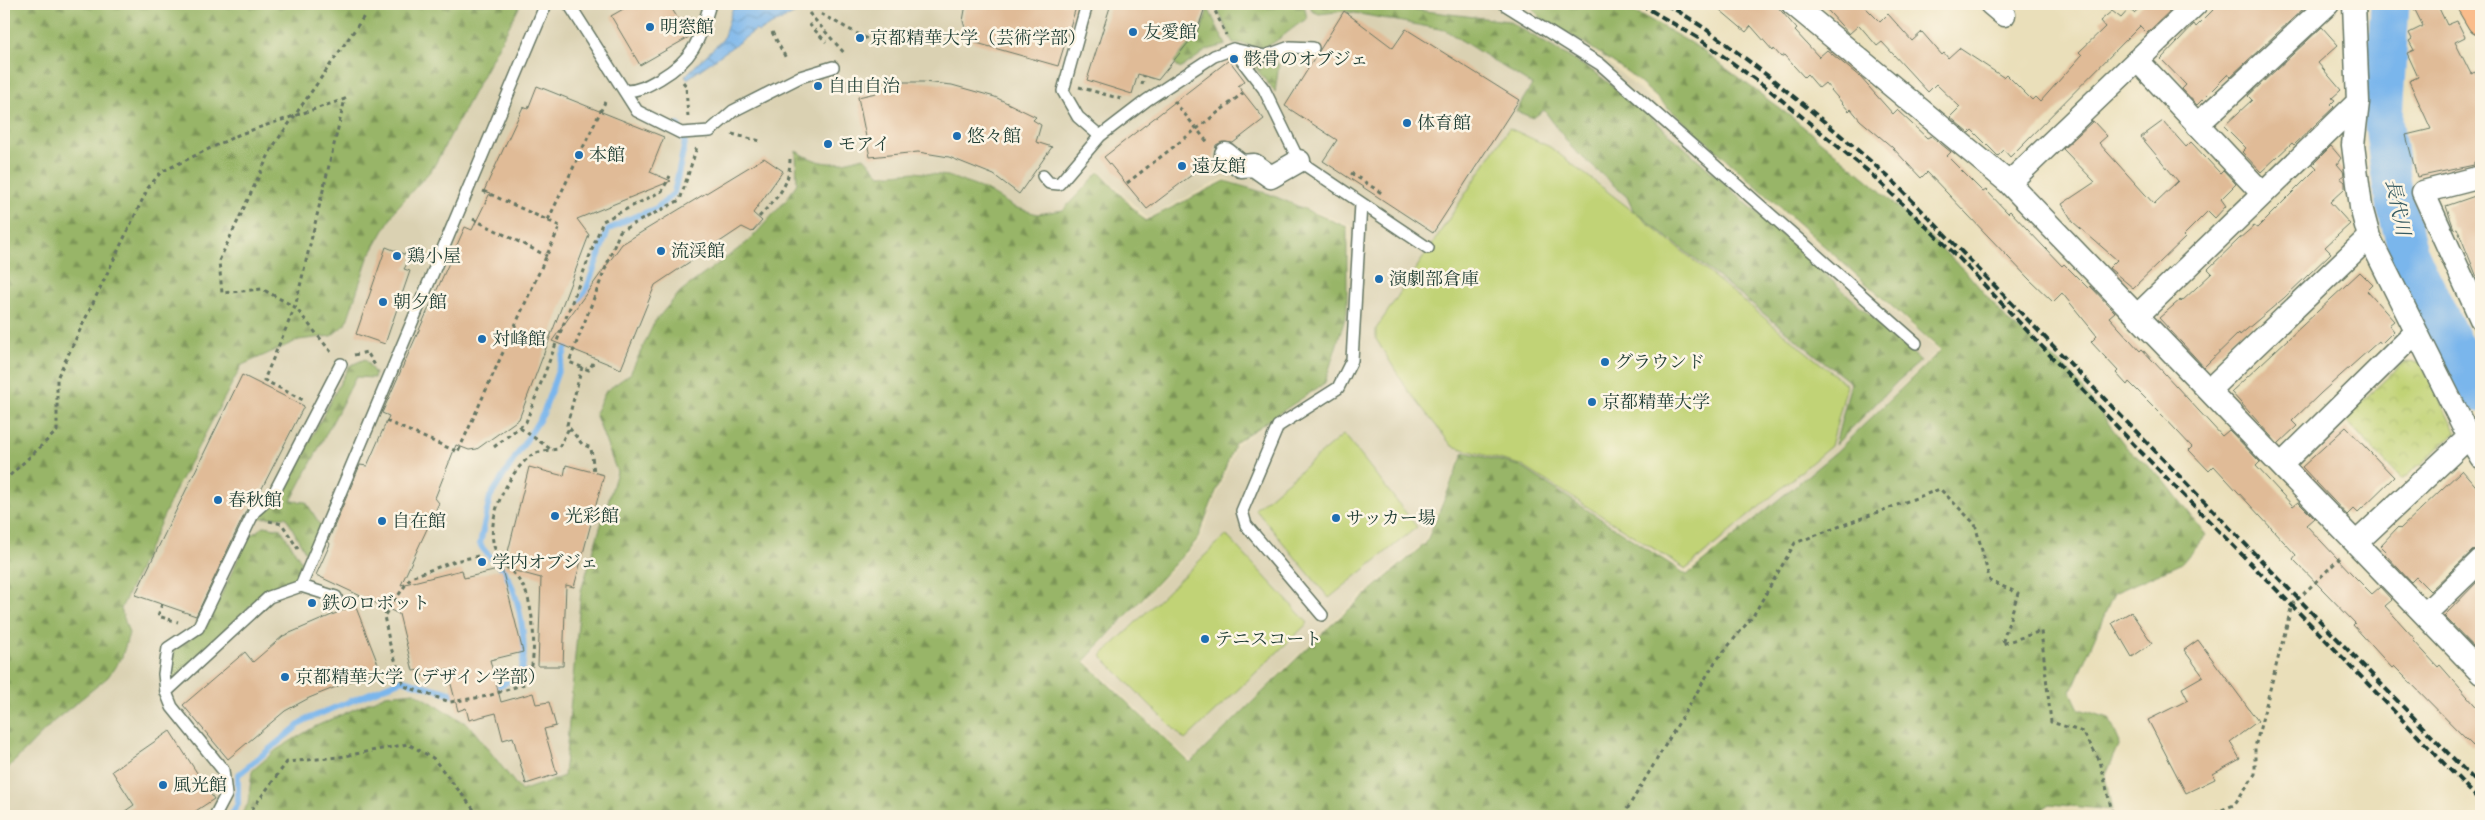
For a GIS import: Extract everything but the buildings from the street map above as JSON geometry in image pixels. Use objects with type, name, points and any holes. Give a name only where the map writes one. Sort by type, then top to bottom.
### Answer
[{"type":"main road","points":[[2471,4],[2481,21]]},
{"type":"street","points":[[1793,4],[2009,183],[2481,673]]},
{"type":"street","points":[[2009,183],[2196,4]]},
{"type":"street","points":[[2197,125],[2328,4]]},
{"type":"street","points":[[2354,4],[2358,102],[2353,145],[2361,206],[2369,237],[2469,437],[2481,457]]},
{"type":"street","points":[[2137,60],[2262,194]]},
{"type":"street","points":[[2137,316],[2358,102]]},
{"type":"street","points":[[1218,150],[1241,166],[1254,165],[1271,177],[1300,161]]},
{"type":"street","points":[[2481,177],[2423,192],[2481,319]]},
{"type":"street","points":[[2209,390],[2369,237]]},
{"type":"street","points":[[2281,465],[2416,332]]},
{"type":"street","points":[[2356,543],[2469,437]]},
{"type":"street","points":[[2425,614],[2481,560]]},
{"type":"lane","points":[[301,586],[546,4]]},
{"type":"lane","points":[[569,4],[637,111],[681,133],[710,131],[733,111],[800,77],[833,67]]},
{"type":"lane","points":[[625,91],[645,87],[684,63],[698,42],[710,4]]},
{"type":"lane","points":[[1087,4],[1064,91],[1078,117],[1100,136]]},
{"type":"lane","points":[[1504,4],[1600,64],[1916,343]]},
{"type":"lane","points":[[1043,176],[1049,183],[1059,184],[1100,136],[1164,86],[1214,56],[1233,50],[1265,56],[1290,47],[1313,48]]},
{"type":"lane","points":[[1233,50],[1264,89],[1300,161],[1428,248]]},
{"type":"lane","points":[[1322,616],[1246,525],[1242,511],[1278,426],[1338,388],[1352,360],[1361,204]]},
{"type":"lane","points":[[215,816],[226,795],[223,770],[172,707],[166,692],[164,674],[168,648],[198,628],[254,512],[273,495],[341,364]]},
{"type":"lane","points":[[166,692],[270,597],[301,586],[336,597]]},
{"type":"path","points":[[893,4],[899,6]]},
{"type":"path","points":[[1212,4],[1233,50]]},
{"type":"path","points":[[809,13],[847,57]]},
{"type":"path","points":[[822,14],[869,40]]},
{"type":"path","points":[[365,15],[272,148],[219,261],[222,293],[262,289],[295,307],[341,364],[352,356],[366,352],[381,375]]},
{"type":"path","points":[[809,24],[826,42]]},
{"type":"path","points":[[772,32],[787,60]]},
{"type":"path","points":[[1066,83],[1112,96]]},
{"type":"path","points":[[686,86],[688,118]]},
{"type":"path","points":[[1128,184],[1243,94]]},
{"type":"path","points":[[4,481],[57,431],[57,378],[148,188],[161,172],[240,134],[345,99],[295,307],[264,380],[319,408]]},
{"type":"path","points":[[1175,100],[1218,150]]},
{"type":"path","points":[[548,220],[605,102]]},
{"type":"path","points":[[729,133],[760,141]]},
{"type":"path","points":[[593,363],[589,370],[569,362],[620,231],[680,200],[698,144]]},
{"type":"path","points":[[759,218],[785,186],[790,174],[790,158]]},
{"type":"path","points":[[1351,173],[1383,194]]},
{"type":"path","points":[[494,447],[526,422],[603,221],[662,191],[670,176]]},
{"type":"path","points":[[372,415],[458,452],[560,226],[470,185]]},
{"type":"path","points":[[459,212],[547,256]]},
{"type":"path","points":[[582,367],[567,425],[582,444],[591,448],[594,472]]},
{"type":"path","points":[[519,427],[552,450]]},
{"type":"path","points":[[478,556],[455,561],[411,578],[384,616],[390,645],[404,686],[450,702],[488,696],[527,683],[532,670],[532,627],[525,590],[494,548],[492,532],[502,492],[517,468],[534,454],[558,449],[569,428]]},
{"type":"path","points":[[1622,816],[1715,662],[1753,616],[1795,543],[1940,489],[1975,524],[1990,581],[2018,593],[2002,644],[2041,631],[2051,722],[2084,732],[2100,761],[2113,816]]},
{"type":"path","points":[[244,533],[264,520],[282,524],[304,558]]},
{"type":"path","points":[[2207,816],[2234,806],[2255,774],[2255,747],[2292,605],[2356,543]]},
{"type":"path","points":[[528,569],[537,571]]},
{"type":"path","points":[[162,604],[158,616],[198,628]]},
{"type":"path","points":[[247,816],[287,762],[339,757],[408,744],[434,758],[479,816]]},
{"type":"shaded area","name":"京都精華大学","points":[[522,4],[1525,4],[1538,18],[1603,58],[1938,350],[1825,463],[1686,571],[1521,466],[1463,451],[1424,542],[1329,624],[1191,761],[1086,660],[1199,541],[1237,444],[1326,384],[1348,312],[1351,225],[1224,178],[1147,218],[1099,170],[1063,209],[1037,213],[1015,207],[987,189],[948,175],[915,171],[813,178],[796,183],[786,199],[748,241],[681,291],[654,321],[629,374],[606,391],[595,413],[617,472],[581,591],[563,776],[521,790],[471,726],[414,692],[386,695],[314,726],[275,749],[252,771],[247,804],[239,816],[4,816],[4,772],[55,720],[109,677],[123,657],[130,632],[122,609],[180,485],[243,365],[299,341],[332,336],[347,324],[368,258],[397,210],[433,169]]},
{"type":"green space","points":[[4,4],[521,4],[433,168],[396,209],[368,258],[346,324],[331,336],[299,340],[242,365],[178,485],[121,609],[129,633],[122,657],[108,677],[54,721],[4,772]]},
{"type":"green space","points":[[1215,4],[1304,4],[1307,19],[1274,43],[1264,47],[1257,47],[1233,43]]},
{"type":"green space","points":[[1310,4],[1366,4],[1508,21],[1596,73],[1644,111],[1921,361],[1899,380],[1835,445],[1851,383],[1633,210],[1627,197],[1572,148],[1544,110],[1533,118],[1516,111],[1532,85],[1445,30],[1344,11],[1319,14],[1312,11]]},
{"type":"green space","points":[[1529,4],[1613,4],[1647,18],[1696,46],[1794,119],[1875,186],[1967,273],[2008,321],[2069,371],[2127,448],[2163,479],[2206,535],[2182,563],[2114,593],[2071,692],[2079,709],[2109,718],[2120,743],[2105,777],[2112,810],[2050,804],[2033,816],[240,816],[248,804],[252,771],[276,750],[314,727],[386,695],[414,692],[470,726],[521,791],[564,776],[581,591],[617,472],[595,413],[606,391],[630,374],[655,321],[681,291],[749,241],[787,199],[797,183],[796,151],[814,160],[829,163],[845,162],[864,157],[880,175],[915,172],[948,176],[986,190],[1014,207],[1037,214],[1063,210],[1099,172],[1145,221],[1225,181],[1269,194],[1347,227],[1347,312],[1325,383],[1235,443],[1197,540],[1084,661],[1190,763],[1330,626],[1426,543],[1464,452],[1520,466],[1687,575],[1836,452],[1941,350],[1629,73],[1540,17]]},
{"type":"green space","points":[[1208,8],[1226,45],[1207,50],[1180,69],[1174,62],[1202,28]]},
{"type":"green space","points":[[1279,64],[1275,92],[1253,65]]},
{"type":"green space","name":"グラウンド","points":[[1509,128],[1550,147],[1634,212],[1847,385],[1831,446],[1686,569],[1521,465],[1452,446],[1407,389],[1376,339],[1376,329]]},
{"type":"green space","points":[[365,359],[375,374],[374,378],[356,377],[291,501],[306,502],[321,526],[308,557],[286,517],[258,518],[278,501],[349,366]]},
{"type":"green space","points":[[2404,362],[2421,363],[2456,433],[2402,480],[2344,418]]},
{"type":"green space","name":"サッカー場","points":[[1344,434],[1417,527],[1329,598],[1255,509]]},
{"type":"green space","points":[[264,526],[281,529],[304,566],[297,582],[268,589],[171,681],[169,669],[173,651],[205,629],[248,538]]},
{"type":"green space","name":"テニスコート","points":[[1226,535],[1308,623],[1185,740],[1101,656]]},
{"type":"water","points":[[734,4],[807,4],[805,8],[758,32],[756,30],[687,79],[685,76],[723,39]]},
{"type":"waterway","name":"長代川","points":[[2390,4],[2383,119],[2394,198],[2408,252],[2452,343],[2481,393]]},
{"type":"waterway","points":[[581,304],[608,230],[624,221],[657,208],[674,193],[685,143],[678,125]]},
{"type":"waterway","points":[[489,690],[520,676],[524,651],[521,622],[514,592],[503,570],[480,544],[490,497],[543,414],[569,339]]},
{"type":"waterway","points":[[230,816],[238,804],[238,775],[305,720],[402,680],[461,696]]},
{"type":"railway","points":[[1640,4],[1698,38],[1767,88],[1869,172],[1959,258],[2140,451],[2322,636],[2481,802]]},
{"type":"railway","points":[[1665,4],[1702,26],[1759,69],[1829,125],[1896,184],[2481,787]]},
{"type":"place","name":"明窓館","points":[[650,27]]},
{"type":"place","name":"友愛館","points":[[1133,32]]},
{"type":"place","name":"京都精華大学（芸術学部）","points":[[860,38]]},
{"type":"place","name":"骸骨のオブジェ","points":[[1234,59]]},
{"type":"place","name":"自由自治","points":[[818,86]]},
{"type":"place","name":"体育館","points":[[1407,123]]},
{"type":"place","name":"悠々館","points":[[957,136]]},
{"type":"place","name":"モアイ","points":[[828,144]]},
{"type":"place","name":"本館","points":[[579,155]]},
{"type":"place","name":"遠友館","points":[[1182,166]]},
{"type":"place","name":"流渓館","points":[[661,251]]},
{"type":"place","name":"鶏小屋","points":[[397,256]]},
{"type":"place","name":"演劇部倉庫","points":[[1379,279]]},
{"type":"place","name":"朝夕館","points":[[383,302]]},
{"type":"place","name":"対峰館","points":[[482,339]]},
{"type":"place","name":"グラウンド","points":[[1605,362]]},
{"type":"place","name":"京都精華大学","points":[[1592,402]]},
{"type":"place","name":"春秋館","points":[[218,500]]},
{"type":"place","name":"光彩館","points":[[555,516]]},
{"type":"place","name":"サッカー場","points":[[1336,518]]},
{"type":"place","name":"自在館","points":[[382,521]]},
{"type":"place","name":"学内オブジェ","points":[[482,562]]},
{"type":"place","name":"鉄のロボット","points":[[312,603]]},
{"type":"place","name":"テニスコート","points":[[1205,639]]},
{"type":"place","name":"京都精華大学（デザイン学部）","points":[[285,677]]},
{"type":"place","name":"風光館","points":[[163,785]]}]
